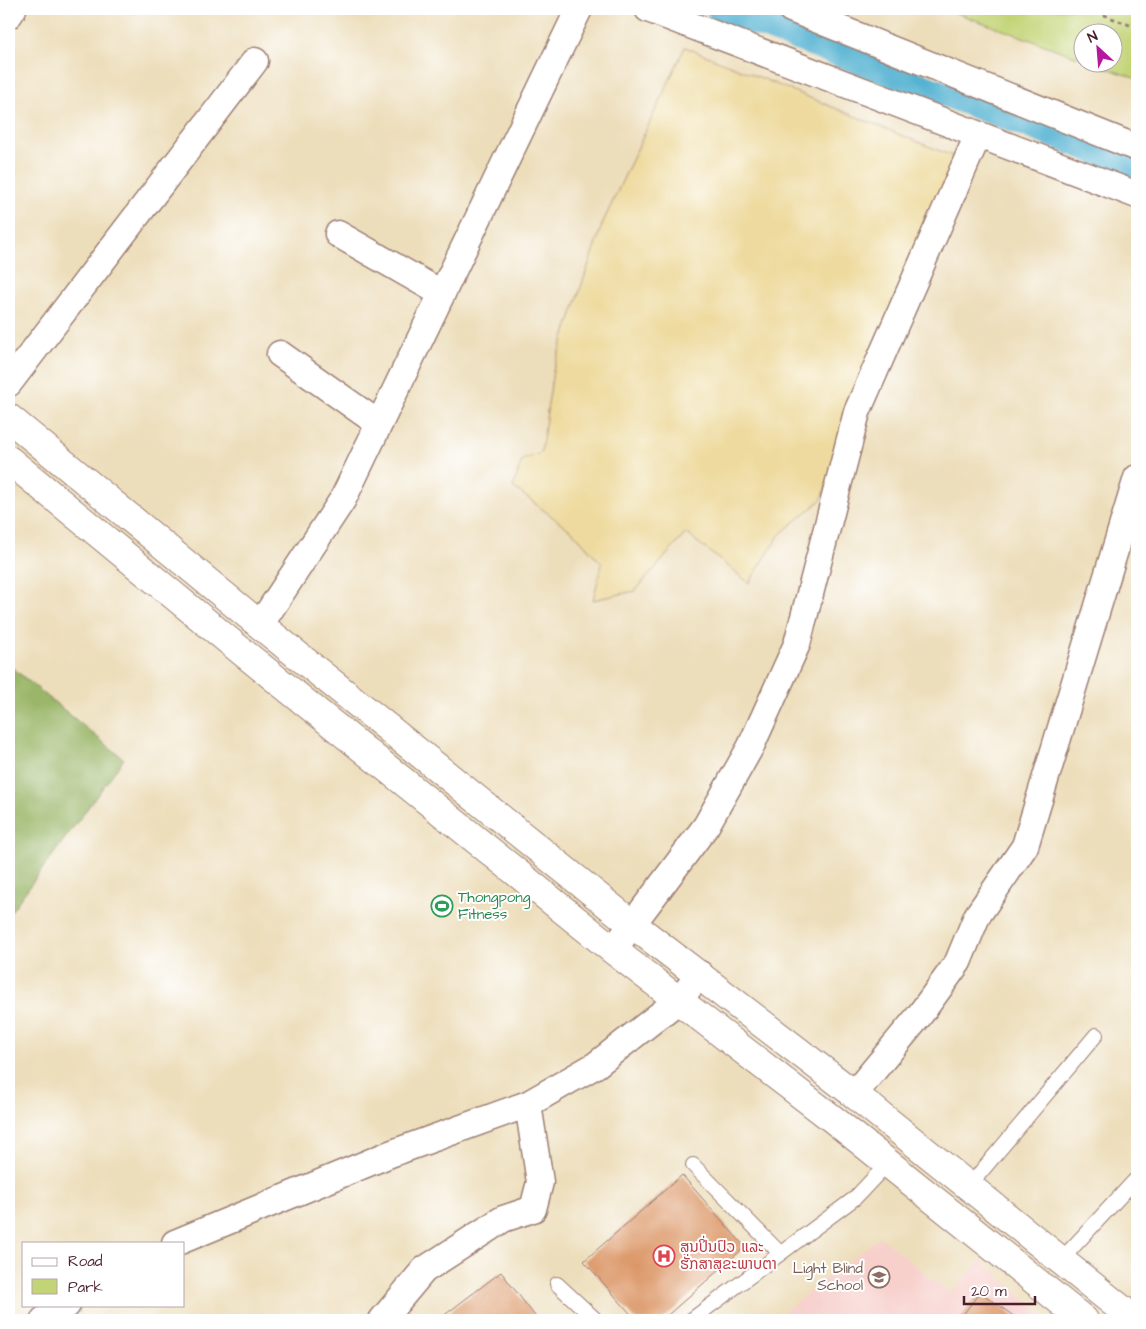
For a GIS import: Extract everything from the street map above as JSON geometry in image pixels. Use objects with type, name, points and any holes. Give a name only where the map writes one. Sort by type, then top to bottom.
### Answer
[{"type":"highway","points":[[9,418],[260,625],[632,924],[700,974],[854,1094],[1135,1320]]},
{"type":"highway","points":[[9,460],[240,650],[613,950],[680,999],[1084,1320]]},
{"type":"street","points":[[9,15],[13,9]]},
{"type":"street","points":[[260,625],[343,499],[579,9]]},
{"type":"street","points":[[648,9],[1137,195]]},
{"type":"street","points":[[792,9],[1137,148]]},
{"type":"street","points":[[9,383],[255,61]]},
{"type":"street","points":[[613,950],[706,826],[751,746],[797,644],[857,412],[978,135]]},
{"type":"street","points":[[338,234],[441,293]]},
{"type":"street","points":[[280,354],[379,424]]},
{"type":"street","points":[[854,1094],[919,1016],[958,962],[977,916],[1025,846],[1137,478]]},
{"type":"street","points":[[177,1242],[390,1154],[528,1104],[596,1065],[680,999],[700,974]]},
{"type":"street","points":[[382,1320],[424,1270],[504,1219],[533,1209],[540,1182],[528,1104]]},
{"type":"street","points":[[44,1320],[65,1306]]},
{"type":"lane","points":[[969,1186],[1096,1035]]},
{"type":"lane","points":[[693,1164],[780,1252]]},
{"type":"lane","points":[[691,1320],[855,1198],[888,1164]]},
{"type":"lane","points":[[1061,1260],[1137,1178]]},
{"type":"lane","points":[[557,1284],[596,1320]]},
{"type":"path","points":[[1089,9],[1137,28]]},
{"type":"shaded area","name":"Light Blind School","points":[[880,1237],[950,1294],[981,1260],[1048,1320],[773,1320]]},
{"type":"green space","points":[[945,9],[1137,9],[1137,79],[1117,72],[1124,72],[1124,22],[1074,22],[1074,56]]},
{"type":"green space","points":[[9,665],[124,759],[9,914]]},
{"type":"sand","points":[[685,47],[955,157],[821,500],[780,534],[749,583],[686,533],[635,591],[593,600],[602,564],[574,533],[513,487],[522,460],[541,453],[553,370],[603,222]]},
{"type":"building","points":[[682,1175],[745,1247],[662,1320],[636,1320],[584,1261]]},
{"type":"building","points":[[501,1272],[538,1320],[438,1320]]},
{"type":"building","points":[[980,1292],[1019,1320],[959,1320]]},
{"type":"waterway","points":[[719,9],[1137,167]]},
{"type":"place","name":"Thongpong Fitness","points":[[442,906]]},
{"type":"place","name":"ສູນປິ່ນປົວ ແລະ ຮັກສາສຸຂະພາບຕາ","points":[[664,1256]]},
{"type":"place","name":"Light Blind School","points":[[879,1277]]}]
